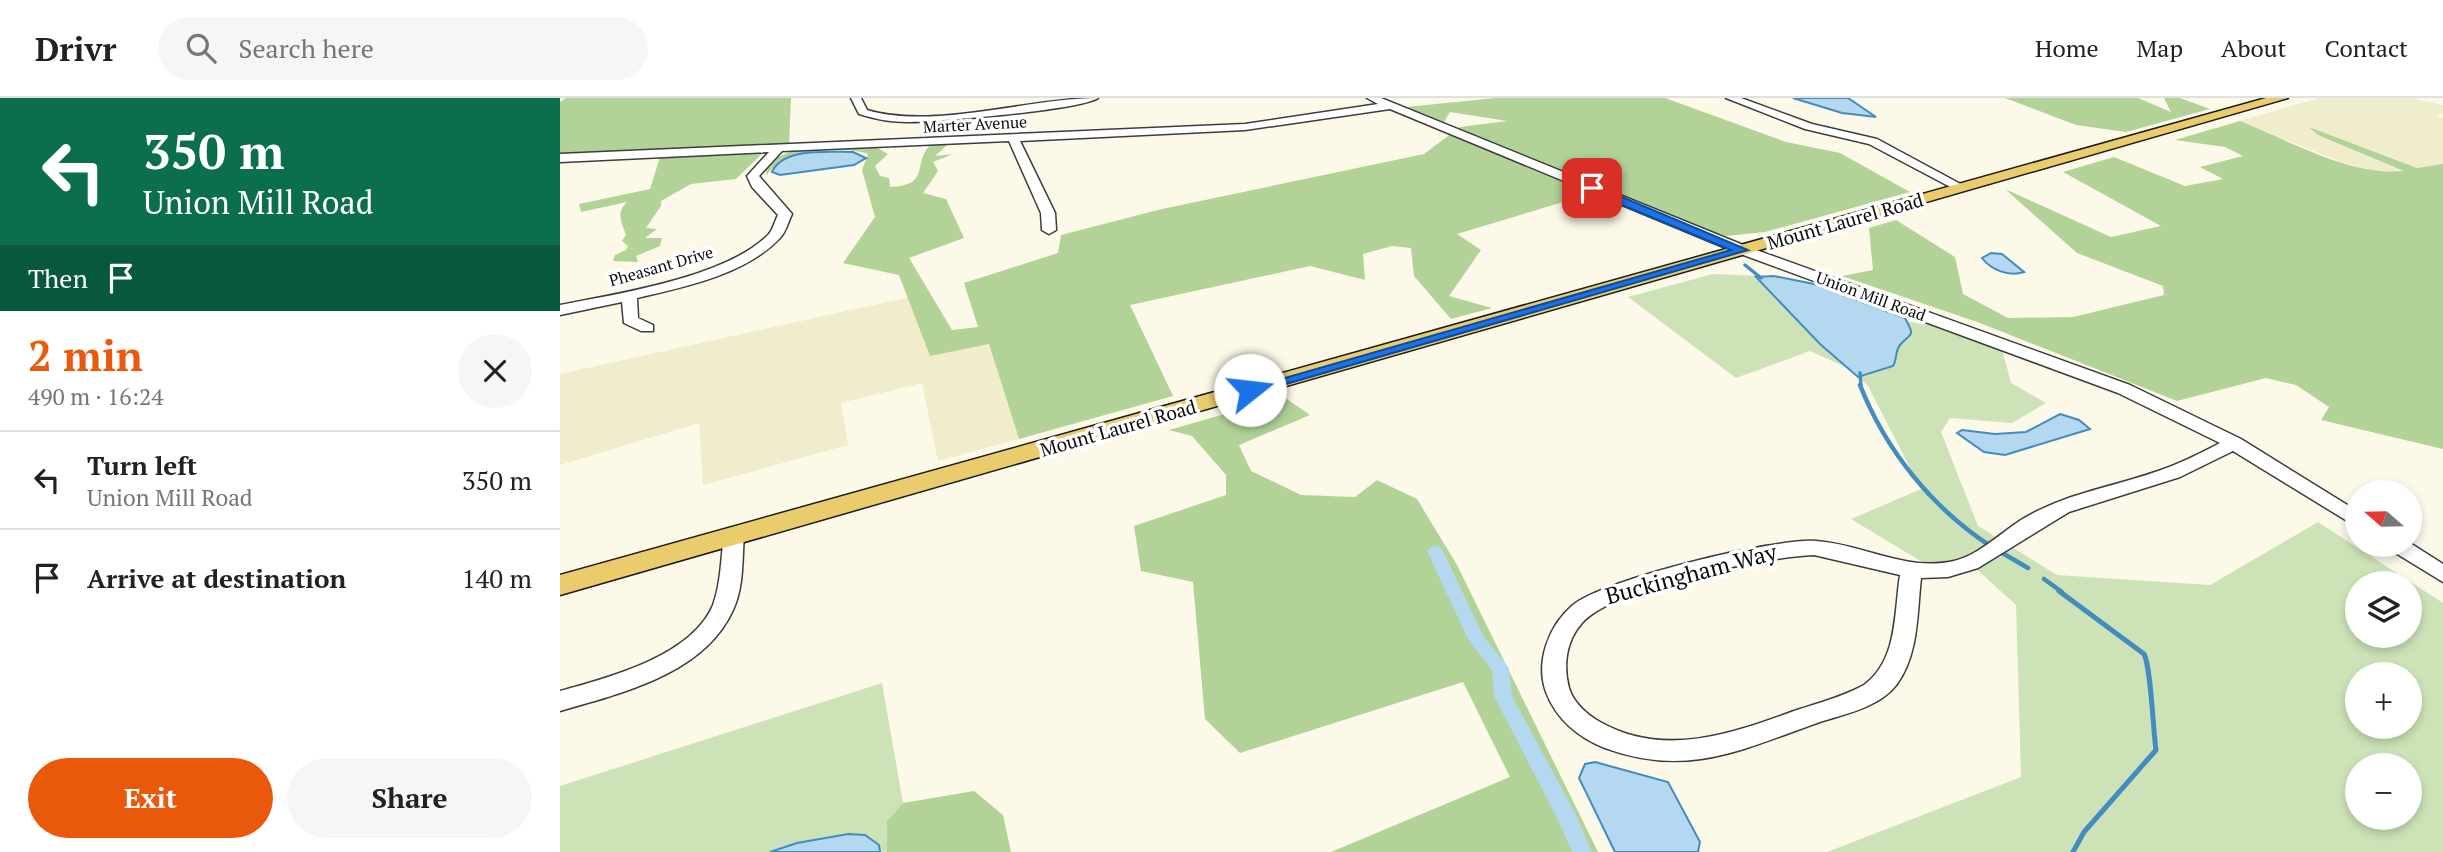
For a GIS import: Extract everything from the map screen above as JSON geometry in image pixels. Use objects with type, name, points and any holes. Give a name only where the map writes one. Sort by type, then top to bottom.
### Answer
[{"type":"main road","name":"Mount Laurel Road","points":[[560,584],[2281,98]]},
{"type":"street","points":[[856,98],[860,110],[878,117],[961,116],[1093,98]]},
{"type":"street","points":[[951,141],[965,98]]},
{"type":"street","name":"Union Mill Road","points":[[1372,98],[1743,250],[2084,373],[2175,412],[2234,443],[2345,512]]},
{"type":"street","points":[[1731,98],[1809,127],[1873,141],[1960,187]]},
{"type":"street","name":"Marter Avenue","points":[[560,158],[1245,127],[1391,106]]},
{"type":"street","points":[[1013,138],[1048,213],[1049,230]]},
{"type":"street","name":"Pheasant Drive","points":[[560,310],[629,295],[712,272],[757,251],[778,234],[785,214],[756,184],[753,176],[779,148]]},
{"type":"street","points":[[629,295],[630,320],[648,328]]},
{"type":"street","name":"Buckingham Way","points":[[1911,569],[1904,639],[1898,664],[1881,685],[1853,701],[1732,743],[1694,751],[1673,751],[1630,746],[1594,732],[1578,720],[1558,692],[1554,661],[1562,634],[1580,610],[1609,595],[1770,551],[1801,547],[1911,569],[1934,571],[1968,565],[2057,510],[2187,467],[2234,443]]},
{"type":"street","points":[[560,701],[643,673],[687,648],[709,630],[722,611],[727,593],[734,535]]},
{"type":"street","points":[[2417,557],[2443,573]]},
{"type":"shaded area","points":[[2319,98],[2412,98],[2443,105],[2443,113],[2437,116],[2443,118],[2443,164],[2417,168],[2311,128],[2319,135],[2407,172],[2375,171],[2341,162],[2240,121]]},
{"type":"shaded area","points":[[910,297],[931,355],[989,344],[1019,439],[938,461],[922,383],[841,403],[848,445],[703,485],[699,423],[560,465],[560,374]]},
{"type":"green space","points":[[566,98],[791,98],[789,146],[770,146],[736,179],[691,184],[661,201],[661,206],[646,228],[657,229],[645,238],[662,238],[660,246],[636,256],[638,262],[613,261],[615,255],[626,250],[628,246],[622,241],[626,235],[620,217],[627,202],[581,212],[579,204],[650,189],[661,154],[560,158],[560,102]]},
{"type":"green space","points":[[1496,98],[1665,98],[1786,142],[1840,153],[1910,192],[1765,232],[1726,236],[1590,194],[1457,234],[1481,250],[1449,296],[1492,308],[1451,319],[1414,276],[1411,248],[1392,246],[1363,254],[1365,280],[1310,266],[1130,305],[1173,396],[1019,439],[989,344],[930,356],[899,275],[843,263],[875,217],[862,170],[868,154],[843,150],[813,152],[786,160],[767,175],[766,171],[778,157],[792,151],[876,147],[888,154],[875,166],[880,176],[889,178],[890,187],[903,185],[916,178],[925,152],[931,144],[948,144],[935,156],[953,154],[933,162],[938,171],[923,193],[946,199],[964,238],[909,258],[952,330],[978,327],[964,283],[1058,253],[1061,235],[1162,209],[1424,154],[1460,127],[1507,121],[1450,112],[1444,122],[1406,107]]},
{"type":"green space","points":[[2005,98],[2138,98],[2171,112],[2164,98],[2180,98],[2210,109],[2126,132],[2076,125]]},
{"type":"green space","points":[[2240,121],[2320,155],[2362,168],[2404,171],[2318,135],[2309,127],[2417,168],[2443,164],[2443,449],[2321,420],[2329,407],[2296,385],[2266,378],[2177,401],[1980,323],[1842,276],[1873,270],[1869,228],[1896,220],[1955,257],[1963,294],[2008,318],[2073,317],[2164,295],[2163,286],[2077,253],[2005,189],[2111,237],[2161,226],[2063,172],[2114,157],[2185,186],[2223,179],[2200,167],[2243,156],[2225,147],[2175,140]]},
{"type":"green space","points":[[1713,274],[1763,276],[1885,318],[1958,329],[2001,345],[2011,383],[2046,403],[2012,423],[1950,418],[1941,432],[1978,526],[2057,575],[2210,585],[2318,522],[2345,539],[2345,557],[2372,557],[2394,571],[2345,571],[2345,648],[2422,648],[2422,589],[2443,603],[2443,852],[1827,852],[2021,777],[2016,605],[1974,567],[1942,574],[1851,519],[1921,489],[1868,386],[1850,369],[1810,351],[1736,378],[1628,297]]},
{"type":"green space","points":[[1284,397],[1310,415],[1239,445],[1251,471],[1301,495],[1355,497],[1377,480],[1417,499],[1457,565],[1598,852],[1331,852],[1510,777],[1463,682],[1240,753],[1205,719],[1193,582],[1141,571],[1134,526],[1226,495],[1226,475],[1192,436],[1169,430]]},
{"type":"green space","points":[[882,683],[903,803],[887,821],[887,852],[880,852],[878,845],[864,835],[845,834],[789,845],[770,852],[560,852],[560,786]]},
{"type":"green space","points":[[974,791],[1003,815],[1011,852],[887,852],[887,821],[903,803]]},
{"type":"water","points":[[1793,98],[1848,98],[1876,117],[1842,113]]},
{"type":"water","points":[[853,152],[866,158],[854,165],[780,175],[772,172],[786,158],[796,155]]},
{"type":"water","points":[[1991,253],[2002,254],[2024,272],[2012,274],[1995,269],[1982,258]]},
{"type":"water","points":[[1774,276],[1814,284],[1905,318],[1911,334],[1898,347],[1893,366],[1858,377],[1820,344],[1756,277]]},
{"type":"water","points":[[2060,414],[2079,420],[2090,429],[2005,455],[1984,452],[1957,433],[1962,430],[1995,434],[2026,432]]},
{"type":"water","points":[[1595,762],[1668,782],[1700,842],[1698,852],[1615,852],[1579,778],[1585,764]]},
{"type":"water","points":[[848,834],[865,835],[879,845],[880,852],[770,852],[797,843]]},
{"type":"waterway","points":[[1745,265],[1761,278]]},
{"type":"waterway","points":[[1860,373],[1861,387]]},
{"type":"waterway","points":[[1860,385],[1883,433],[1914,476],[1950,515],[1992,547]]},
{"type":"waterway","points":[[1435,551],[1477,641],[1500,668],[1503,696],[1567,817],[1582,852]]},
{"type":"waterway","points":[[1999,551],[2028,568]]},
{"type":"waterway","points":[[2044,579],[2062,592]]},
{"type":"waterway","points":[[2059,591],[2144,654],[2150,685],[2156,750],[2084,832],[2073,852]]},
{"type":"route","points":[[1250,390],[1743,250],[1592,188]]}]
